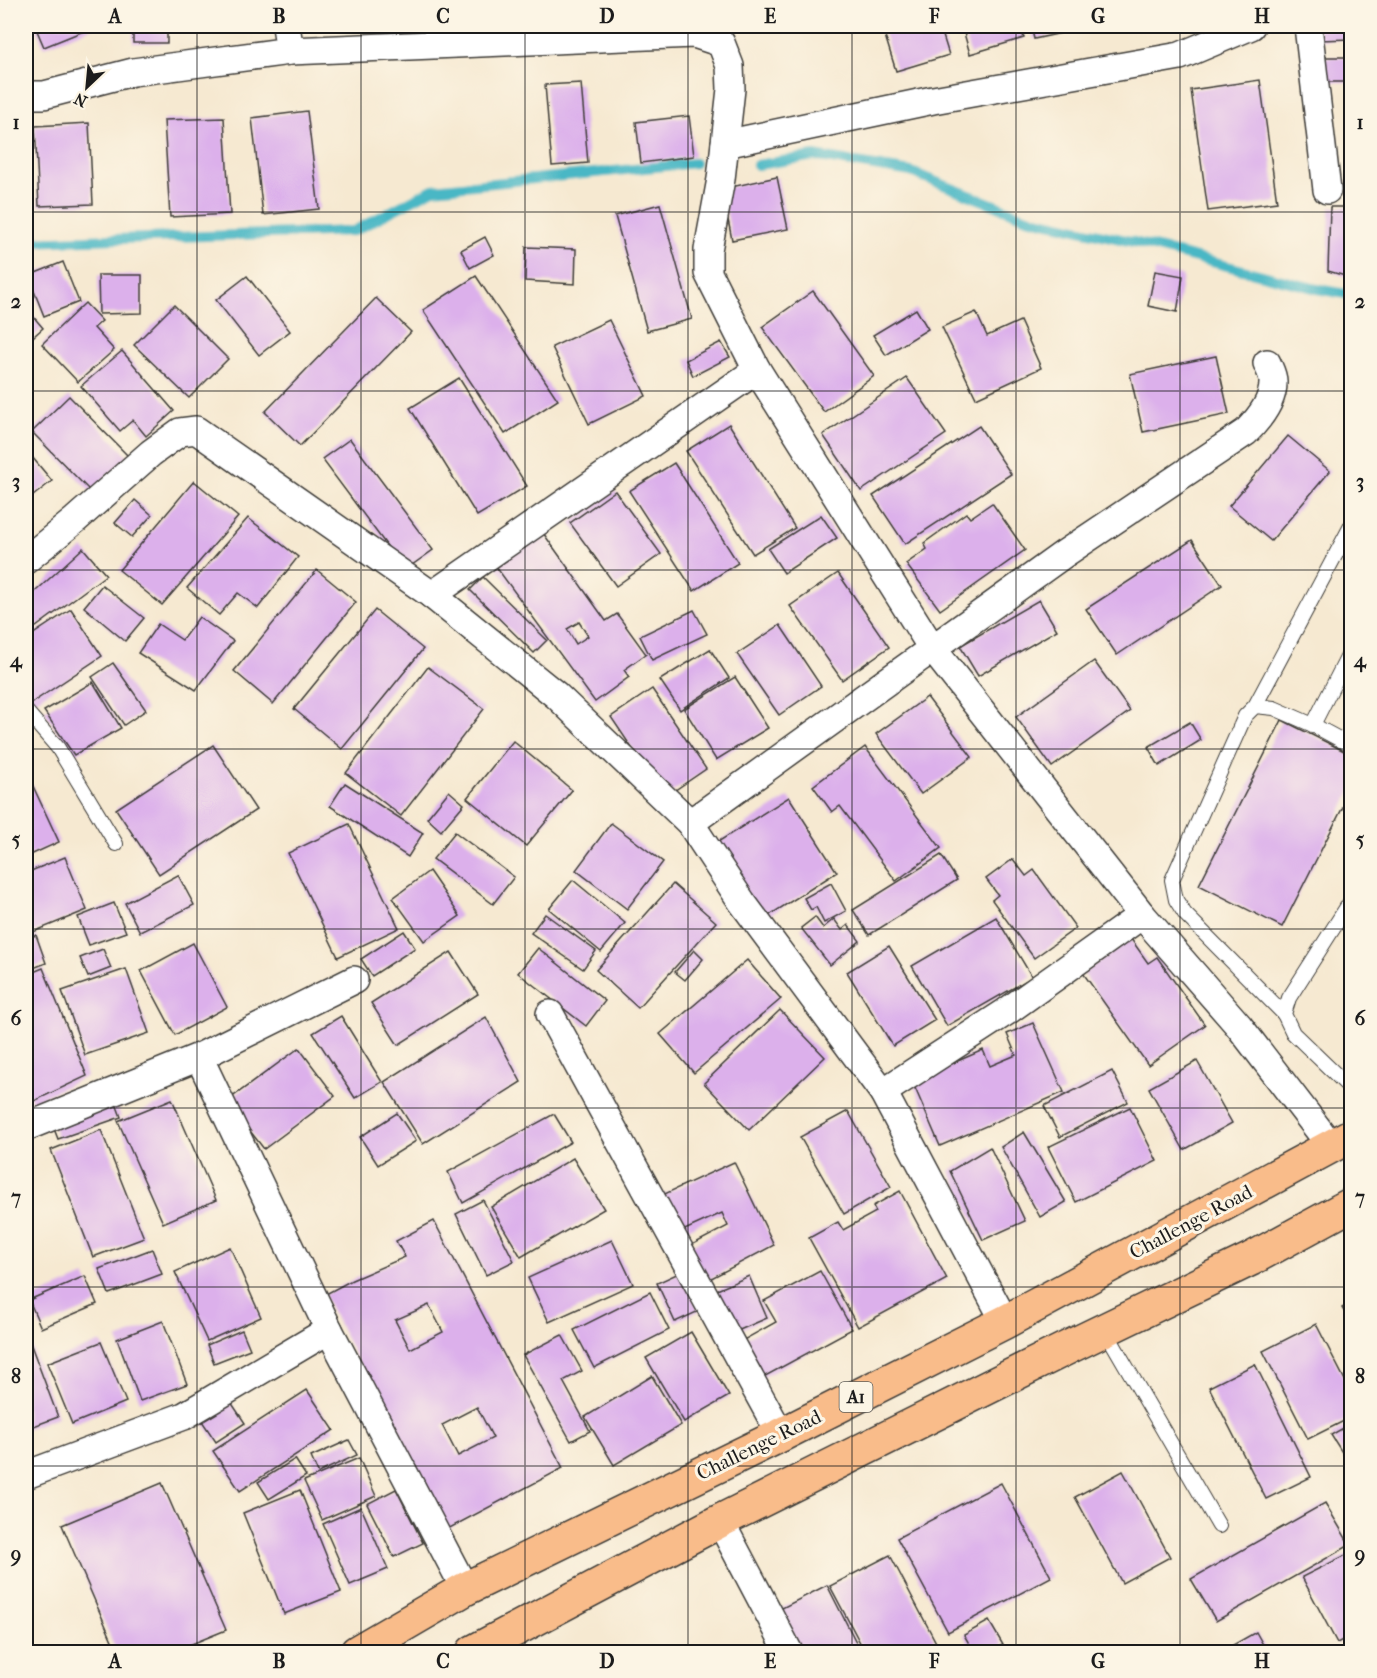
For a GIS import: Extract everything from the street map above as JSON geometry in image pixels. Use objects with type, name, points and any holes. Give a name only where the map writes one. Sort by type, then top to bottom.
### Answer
[{"type":"highway","name":"Challenge Road","points":[[357,1653],[465,1589],[781,1435],[1005,1322],[1341,1140]]},
{"type":"highway","points":[[473,1653],[720,1521],[1251,1259],[1352,1204]]},
{"type":"street","points":[[725,144],[933,100],[1180,56],[1251,26]]},
{"type":"street","points":[[1308,26],[1327,190]]},
{"type":"street","points":[[26,95],[44,95],[133,72],[288,38],[635,31],[694,34],[721,42],[730,66],[730,89],[721,178],[708,250],[708,273],[757,370],[932,648],[1142,915],[1341,1140]]},
{"type":"street","points":[[690,823],[1064,554],[1246,432],[1257,421],[1269,400],[1273,382],[1267,363]]},
{"type":"street","points":[[432,595],[757,370]]},
{"type":"street","points":[[26,560],[151,453],[180,432],[196,429],[432,595],[556,695],[690,823],[742,902],[883,1092],[1005,1322]]},
{"type":"street","points":[[883,1092],[1006,1012],[1142,915]]},
{"type":"street","points":[[26,1127],[199,1057],[354,980]]},
{"type":"street","points":[[550,1014],[781,1435]]},
{"type":"street","points":[[199,1057],[329,1330],[465,1589]]},
{"type":"street","points":[[26,1475],[184,1416],[329,1330]]},
{"type":"street","points":[[720,1521],[789,1653]]},
{"type":"lane","points":[[1350,527],[1255,706],[1245,716],[1172,880],[1176,900],[1185,914],[1284,1014],[1293,1033],[1352,1090]]},
{"type":"lane","points":[[1313,725],[1352,648]]},
{"type":"lane","points":[[1255,706],[1275,708],[1352,746]]},
{"type":"lane","points":[[26,711],[58,748],[116,844]]},
{"type":"lane","points":[[1284,1014],[1289,998],[1352,899]]},
{"type":"lane","points":[[1105,1330],[1219,1526]]},
{"type":"building","points":[[35,26],[96,26],[44,47]]},
{"type":"building","points":[[133,26],[167,26],[167,43],[133,43]]},
{"type":"building","points":[[444,26],[531,26],[531,27],[444,31]]},
{"type":"building","points":[[882,26],[940,26],[949,55],[896,71]]},
{"type":"building","points":[[962,26],[1020,26],[1024,38],[970,54]]},
{"type":"building","points":[[1031,26],[1085,26],[1085,28],[1034,39]]},
{"type":"building","points":[[1318,26],[1352,26],[1352,39],[1319,40]]},
{"type":"building","points":[[1317,57],[1352,57],[1352,82],[1317,82]]},
{"type":"building","points":[[1260,80],[1277,202],[1208,211],[1191,90]]},
{"type":"building","points":[[581,83],[588,163],[552,166],[545,85]]},
{"type":"building","points":[[307,111],[319,209],[263,215],[252,118]]},
{"type":"building","points":[[689,116],[694,156],[641,163],[636,122]]},
{"type":"building","points":[[224,118],[230,214],[170,217],[164,120]]},
{"type":"building","points":[[89,123],[93,204],[39,206],[35,126]]},
{"type":"building","points":[[777,177],[788,229],[732,240],[722,189]]},
{"type":"building","points":[[660,204],[692,319],[647,331],[615,216]]},
{"type":"building","points":[[1330,207],[1352,207],[1352,278],[1328,271]]},
{"type":"building","points":[[485,237],[494,255],[470,268],[461,250]]},
{"type":"building","points":[[526,247],[576,249],[575,284],[525,281]]},
{"type":"building","points":[[63,262],[79,302],[44,316],[28,276]]},
{"type":"building","points":[[1155,271],[1183,276],[1177,312],[1148,306]]},
{"type":"building","points":[[98,275],[142,275],[142,313],[99,314]]},
{"type":"building","points":[[247,276],[290,331],[259,355],[216,300]]},
{"type":"building","points":[[476,276],[558,400],[505,434],[423,310]]},
{"type":"building","points":[[813,291],[874,376],[824,412],[762,327]]},
{"type":"building","points":[[376,298],[411,332],[300,446],[265,412]]},
{"type":"building","points":[[85,303],[102,321],[94,328],[114,350],[78,382],[42,344]]},
{"type":"building","points":[[174,305],[228,359],[189,398],[134,345]]},
{"type":"building","points":[[26,308],[43,328],[26,343]]},
{"type":"building","points":[[916,309],[928,329],[886,355],[873,335]]},
{"type":"building","points":[[976,312],[987,336],[1020,321],[1041,368],[976,398],[942,327]]},
{"type":"building","points":[[609,320],[646,396],[589,424],[552,347]]},
{"type":"building","points":[[721,342],[730,357],[693,376],[686,360]]},
{"type":"building","points":[[122,351],[174,411],[146,436],[133,420],[120,431],[81,386]]},
{"type":"building","points":[[1216,356],[1229,414],[1143,432],[1130,374]]},
{"type":"building","points":[[459,378],[527,486],[477,516],[410,408]]},
{"type":"building","points":[[907,378],[946,434],[861,491],[823,435]]},
{"type":"building","points":[[69,396],[128,456],[91,492],[32,432]]},
{"type":"building","points":[[729,424],[795,528],[753,554],[686,451]]},
{"type":"building","points":[[979,426],[1011,474],[905,544],[873,496]]},
{"type":"building","points":[[1288,436],[1330,471],[1271,541],[1229,506]]},
{"type":"building","points":[[350,439],[433,550],[405,570],[322,459]]},
{"type":"building","points":[[32,457],[52,481],[28,500],[26,497],[26,463]]},
{"type":"building","points":[[674,463],[738,563],[694,591],[629,491]]},
{"type":"building","points":[[194,481],[238,517],[162,605],[119,570]]},
{"type":"building","points":[[615,491],[661,554],[616,586],[570,523]]},
{"type":"building","points":[[135,500],[152,515],[132,537],[115,523]]},
{"type":"building","points":[[992,503],[1025,550],[940,610],[906,564],[927,549],[924,543],[966,513],[970,518]]},
{"type":"building","points":[[821,515],[837,538],[784,573],[768,549]]},
{"type":"building","points":[[248,518],[298,557],[258,608],[238,593],[219,615],[187,588]]},
{"type":"building","points":[[541,530],[606,621],[617,614],[646,654],[624,670],[629,677],[595,702],[494,564]],"holes":[[[579,622],[588,636],[576,644],[567,629]]]},
{"type":"building","points":[[1192,540],[1222,585],[1117,655],[1086,609]]},
{"type":"building","points":[[83,548],[106,575],[36,627],[26,627],[26,600]]},
{"type":"building","points":[[317,570],[356,602],[273,704],[234,671]]},
{"type":"building","points":[[838,573],[889,647],[842,680],[790,606]]},
{"type":"building","points":[[483,577],[547,640],[534,653],[470,590]]},
{"type":"building","points":[[102,585],[144,618],[125,641],[84,607]]},
{"type":"building","points":[[1039,600],[1057,630],[978,676],[960,646]]},
{"type":"building","points":[[71,609],[102,656],[30,704],[26,697],[26,639]]},
{"type":"building","points":[[375,610],[423,649],[342,749],[294,709]]},
{"type":"building","points":[[694,610],[707,634],[652,660],[640,636]]},
{"type":"building","points":[[199,617],[233,641],[196,690],[138,653],[158,624],[182,640]]},
{"type":"building","points":[[780,625],[821,686],[779,715],[737,654]]},
{"type":"building","points":[[710,649],[729,678],[680,710],[660,680]]},
{"type":"building","points":[[1094,661],[1130,711],[1052,767],[1016,717]]},
{"type":"building","points":[[113,663],[146,710],[124,725],[92,677]]},
{"type":"building","points":[[428,667],[484,709],[401,816],[346,773]]},
{"type":"building","points":[[735,677],[768,728],[716,760],[684,709]]},
{"type":"building","points":[[93,682],[121,728],[74,755],[44,711]]},
{"type":"building","points":[[652,689],[706,769],[665,797],[611,717]]},
{"type":"building","points":[[927,697],[972,757],[921,794],[876,734]]},
{"type":"building","points":[[1282,720],[1352,755],[1352,789],[1282,927],[1199,885]]},
{"type":"building","points":[[1190,722],[1201,740],[1159,766],[1148,747]]},
{"type":"building","points":[[513,741],[572,790],[526,846],[467,798]]},
{"type":"building","points":[[213,745],[256,810],[159,874],[116,809]]},
{"type":"building","points":[[865,747],[941,848],[896,881],[840,806],[832,812],[813,786]]},
{"type":"building","points":[[345,783],[423,833],[408,857],[330,806]]},
{"type":"building","points":[[32,784],[59,842],[26,857],[26,787]]},
{"type":"building","points":[[449,791],[464,804],[441,831],[427,818]]},
{"type":"building","points":[[789,797],[837,872],[762,920],[713,845]]},
{"type":"building","points":[[611,823],[663,862],[627,909],[576,870]]},
{"type":"building","points":[[349,824],[399,928],[338,957],[288,853]]},
{"type":"building","points":[[455,832],[514,877],[493,904],[433,859]]},
{"type":"building","points":[[941,855],[957,880],[869,935],[853,910]]},
{"type":"building","points":[[65,857],[87,910],[26,935],[26,873]]},
{"type":"building","points":[[1013,859],[1026,876],[1034,870],[1076,928],[1034,958],[992,900],[998,895],[986,879]]},
{"type":"building","points":[[429,871],[460,916],[424,941],[393,898]]},
{"type":"building","points":[[178,875],[194,905],[140,932],[125,903]]},
{"type":"building","points":[[573,880],[625,923],[601,952],[549,909]]},
{"type":"building","points":[[831,883],[846,911],[824,923],[816,907],[811,910],[804,898]]},
{"type":"building","points":[[673,884],[716,922],[638,1008],[596,970]]},
{"type":"building","points":[[114,903],[126,932],[89,945],[78,917]]},
{"type":"building","points":[[545,914],[596,951],[583,969],[531,933]]},
{"type":"building","points":[[815,917],[823,928],[834,919],[842,930],[848,925],[860,941],[830,965],[801,928]]},
{"type":"building","points":[[996,917],[1032,977],[947,1026],[912,966]]},
{"type":"building","points":[[404,931],[415,948],[372,976],[361,959]]},
{"type":"building","points":[[36,935],[46,963],[26,971],[26,939]]},
{"type":"building","points":[[1131,939],[1148,963],[1157,957],[1205,1025],[1148,1065],[1083,973]]},
{"type":"building","points":[[193,943],[227,1007],[175,1035],[141,971]]},
{"type":"building","points":[[889,946],[935,1020],[893,1046],[847,972]]},
{"type":"building","points":[[538,948],[605,1001],[586,1026],[518,973]]},
{"type":"building","points":[[103,949],[111,968],[88,977],[80,958]]},
{"type":"building","points":[[694,950],[703,959],[685,980],[675,972]]},
{"type":"building","points":[[451,952],[478,994],[398,1045],[371,1003]]},
{"type":"building","points":[[747,960],[781,999],[694,1073],[660,1034]]},
{"type":"building","points":[[43,968],[87,1076],[32,1102],[26,1086],[26,975]]},
{"type":"building","points":[[126,969],[149,1033],[85,1055],[62,991]]},
{"type":"building","points":[[780,1010],[825,1057],[749,1130],[704,1083]]},
{"type":"building","points":[[341,1016],[382,1082],[355,1098],[313,1033]]},
{"type":"building","points":[[486,1017],[521,1082],[423,1144],[384,1082]]},
{"type":"building","points":[[1033,1023],[1064,1092],[940,1146],[912,1081],[983,1050],[990,1066],[1016,1055],[1007,1034]]},
{"type":"building","points":[[299,1048],[335,1096],[264,1149],[227,1101]]},
{"type":"building","points":[[1197,1061],[1232,1123],[1184,1150],[1149,1088]]},
{"type":"building","points":[[1112,1071],[1128,1102],[1060,1137],[1044,1106]]},
{"type":"building","points":[[114,1098],[121,1117],[58,1139],[51,1121]]},
{"type":"building","points":[[172,1099],[216,1200],[163,1223],[118,1121]]},
{"type":"building","points":[[1130,1107],[1157,1161],[1076,1202],[1048,1147]]},
{"type":"building","points":[[848,1111],[891,1187],[844,1214],[800,1137]]},
{"type":"building","points":[[397,1113],[416,1141],[378,1165],[360,1137]]},
{"type":"building","points":[[554,1114],[571,1142],[463,1203],[448,1172]]},
{"type":"building","points":[[101,1130],[144,1238],[93,1257],[51,1150]]},
{"type":"building","points":[[1024,1132],[1066,1202],[1040,1217],[1001,1147]]},
{"type":"building","points":[[990,1147],[1025,1221],[983,1240],[950,1171]]},
{"type":"building","points":[[573,1158],[604,1209],[521,1257],[491,1207]]},
{"type":"building","points":[[734,1162],[774,1245],[702,1283],[684,1249],[728,1226],[722,1213],[676,1234],[658,1197]]},
{"type":"building","points":[[900,1191],[947,1279],[858,1327],[809,1238],[838,1222],[843,1230],[876,1212],[873,1206]]},
{"type":"building","points":[[483,1200],[514,1261],[486,1275],[456,1214]]},
{"type":"building","points":[[434,1221],[563,1468],[444,1531],[324,1295],[405,1257],[396,1241]],"holes":[[[429,1305],[443,1332],[410,1349],[395,1320]],[[477,1407],[493,1438],[458,1456],[442,1425]]]},
{"type":"building","points":[[612,1240],[633,1284],[549,1322],[528,1278]]},
{"type":"building","points":[[230,1247],[261,1317],[207,1341],[175,1272]]},
{"type":"building","points":[[152,1249],[162,1274],[109,1294],[99,1269]]},
{"type":"building","points":[[820,1271],[852,1329],[758,1380],[738,1343],[776,1322],[764,1301]]},
{"type":"building","points":[[681,1272],[699,1311],[675,1322],[657,1283]]},
{"type":"building","points":[[85,1276],[97,1304],[41,1328],[29,1300]]},
{"type":"building","points":[[749,1276],[767,1318],[735,1332],[717,1290]]},
{"type":"building","points":[[650,1292],[669,1330],[594,1368],[574,1330]]},
{"type":"building","points":[[1352,1302],[1352,1325],[1342,1308]]},
{"type":"building","points":[[163,1321],[187,1384],[140,1401],[117,1339]]},
{"type":"building","points":[[1316,1324],[1352,1394],[1352,1417],[1308,1439],[1263,1351]]},
{"type":"building","points":[[242,1330],[250,1349],[214,1363],[207,1345]]},
{"type":"building","points":[[26,1332],[58,1417],[26,1429]]},
{"type":"building","points":[[691,1332],[729,1396],[684,1422],[646,1358]]},
{"type":"building","points":[[562,1335],[582,1371],[563,1381],[590,1431],[571,1441],[523,1355]]},
{"type":"building","points":[[101,1342],[126,1402],[72,1424],[47,1363]]},
{"type":"building","points":[[1255,1364],[1311,1477],[1266,1499],[1209,1387]]},
{"type":"building","points":[[652,1376],[681,1425],[614,1465],[585,1417]]},
{"type":"building","points":[[307,1390],[334,1430],[240,1491],[213,1451]]},
{"type":"building","points":[[227,1396],[245,1423],[216,1442],[198,1415]]},
{"type":"building","points":[[1352,1423],[1352,1468],[1331,1435]]},
{"type":"building","points":[[349,1440],[357,1455],[318,1473],[311,1457]]},
{"type":"building","points":[[359,1458],[376,1496],[322,1520],[304,1481]]},
{"type":"building","points":[[295,1459],[306,1476],[269,1499],[258,1482]]},
{"type":"building","points":[[1123,1471],[1170,1557],[1122,1583],[1075,1497]]},
{"type":"building","points":[[162,1483],[226,1630],[172,1652],[117,1652],[62,1525]]},
{"type":"building","points":[[1001,1483],[1051,1577],[948,1632],[897,1538]]},
{"type":"building","points":[[396,1489],[423,1543],[394,1557],[367,1504]]},
{"type":"building","points":[[300,1490],[341,1592],[284,1614],[243,1513]]},
{"type":"building","points":[[1325,1503],[1350,1545],[1216,1621],[1191,1579]]},
{"type":"building","points":[[361,1507],[388,1569],[350,1585],[323,1524]]},
{"type":"building","points":[[1352,1552],[1352,1635],[1337,1643],[1302,1577]]},
{"type":"building","points":[[890,1555],[941,1652],[865,1652],[830,1586]]},
{"type":"building","points":[[827,1585],[861,1652],[802,1652],[780,1609]]},
{"type":"building","points":[[989,1621],[1003,1645],[988,1652],[974,1652],[964,1635]]},
{"type":"building","points":[[1256,1632],[1267,1652],[1237,1652],[1233,1645]]},
{"type":"waterway","points":[[757,165],[814,156],[911,172],[1027,218],[1134,242],[1317,289],[1352,295]]},
{"type":"waterway","points":[[26,242],[354,231],[433,189],[695,163]]}]
